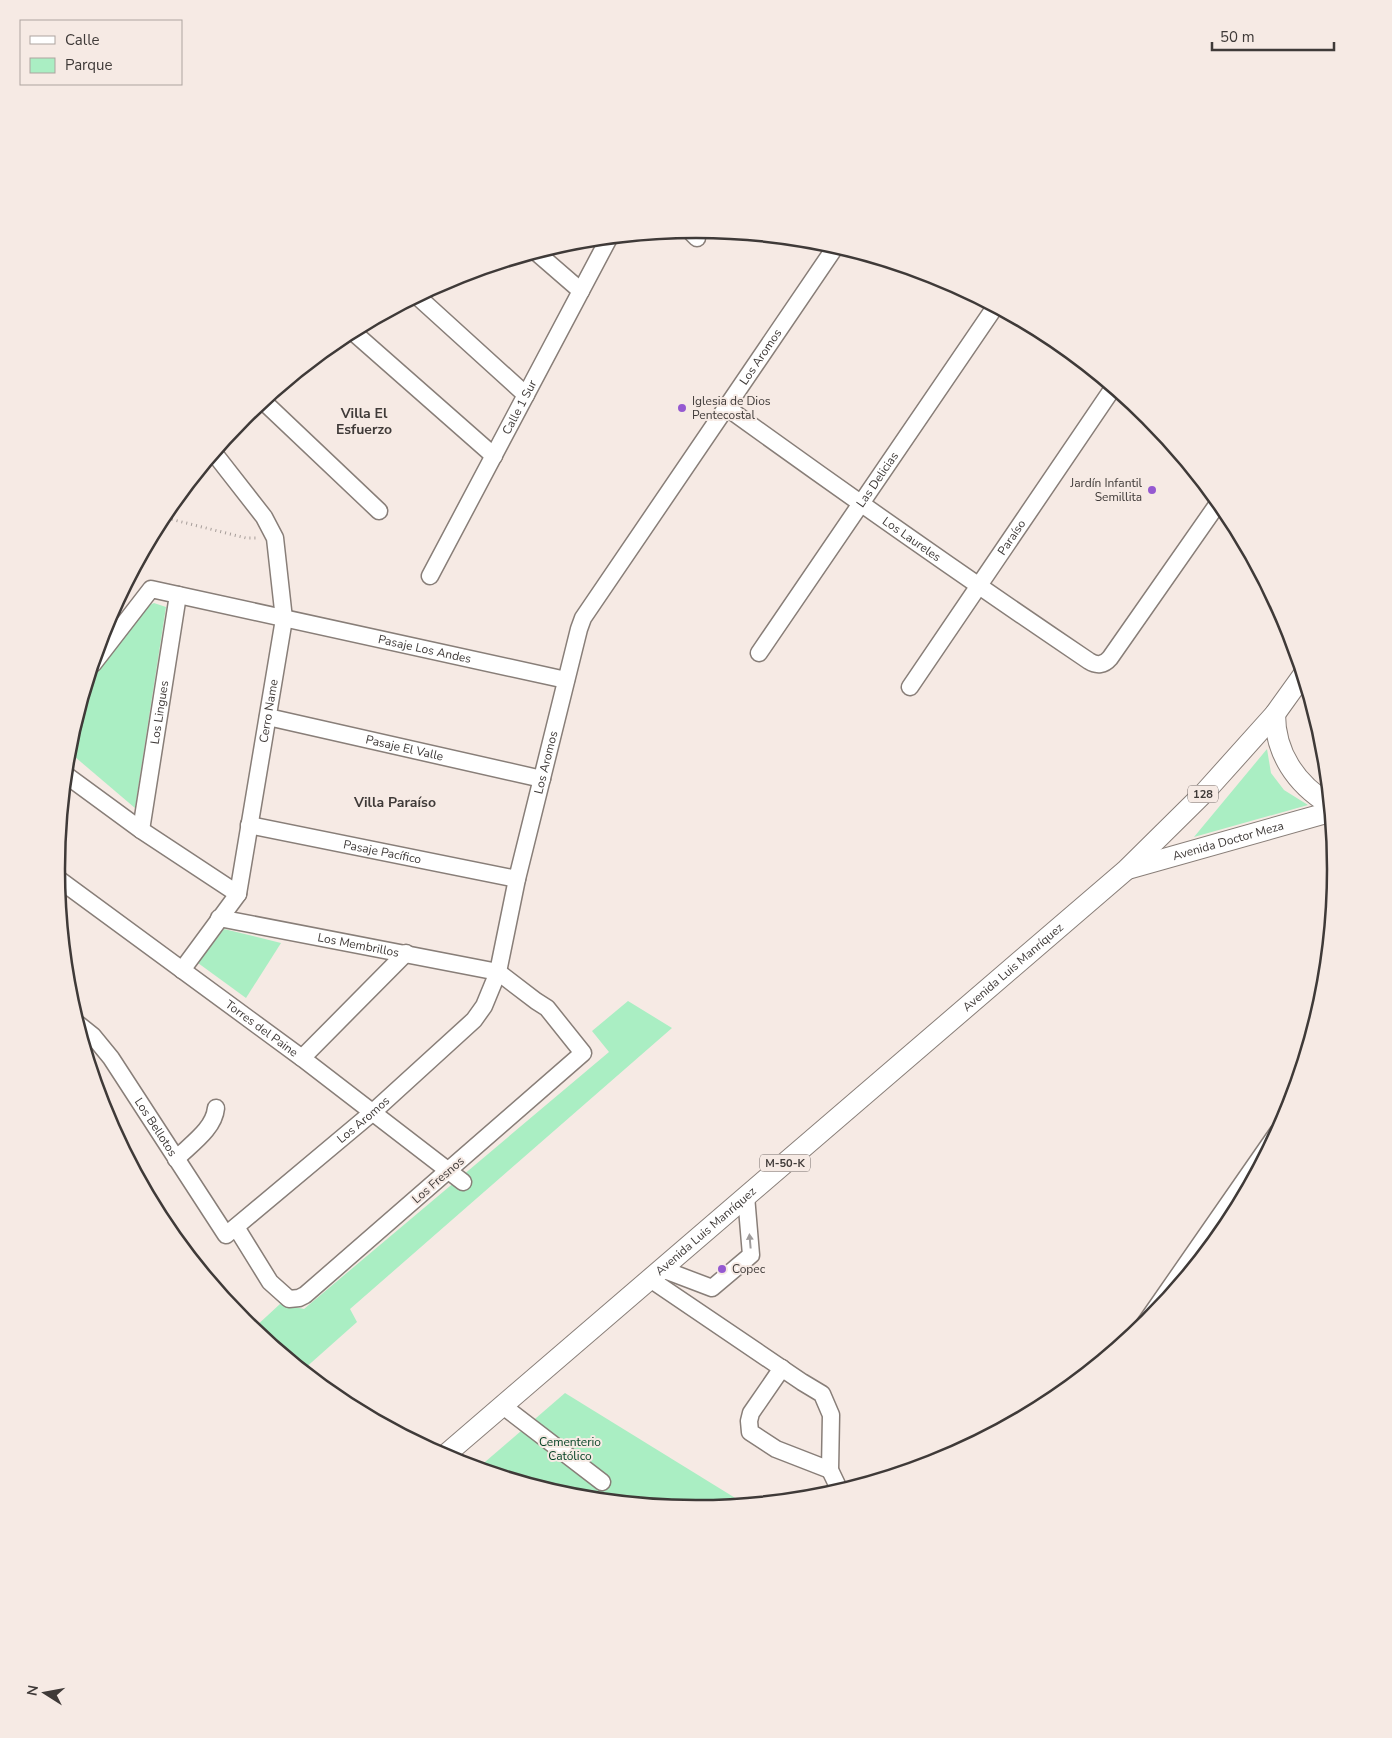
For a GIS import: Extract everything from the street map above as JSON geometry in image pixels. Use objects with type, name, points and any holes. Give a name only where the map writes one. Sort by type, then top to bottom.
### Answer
[{"type":"main road","name":"128","points":[[1126,870],[1205,792],[1275,714],[1298,682]]},
{"type":"main road","points":[[1275,714],[1276,736],[1288,765],[1303,784],[1323,800]]},
{"type":"main road","name":"Avenida Doctor Meza","points":[[1126,870],[1325,814]]},
{"type":"main road","name":"Avenida Luis Manríquez","points":[[451,1450],[1126,870]]},
{"type":"street","name":"Calle 1 Sur","points":[[430,576],[606,244]]},
{"type":"street","name":"Los Aromos","points":[[231,1231],[373,1112],[474,1020],[484,1006],[498,972],[517,879],[583,618],[831,253]]},
{"type":"street","points":[[542,258],[581,291]]},
{"type":"street","points":[[423,300],[526,396]]},
{"type":"street","name":"Las Delicias","points":[[759,653],[992,312]]},
{"type":"street","points":[[358,336],[494,456]]},
{"type":"street","name":"Paraíso","points":[[910,687],[1110,393]]},
{"type":"street","points":[[268,406],[379,511]]},
{"type":"street","name":"Los Laureles","points":[[726,406],[861,504],[979,586],[1089,661],[1101,664],[1110,658],[1214,509]]},
{"type":"street","name":"Cerro Name","points":[[182,970],[238,894],[284,619],[275,538],[264,517],[218,458]]},
{"type":"street","name":"Pasaje Los Andes","points":[[105,649],[151,589],[566,680]]},
{"type":"street","name":"Los Lingues","points":[[141,830],[178,595]]},
{"type":"street","name":"Pasaje El Valle","points":[[268,717],[542,779]]},
{"type":"street","points":[[71,779],[141,830],[238,894]]},
{"type":"street","name":"Pasaje Pacífico","points":[[249,825],[517,879]]},
{"type":"street","name":"Torres del Paine","points":[[65,884],[302,1058],[447,1172],[463,1182]]},
{"type":"street","name":"Los Membrillos","points":[[220,918],[498,972]]},
{"type":"street","points":[[302,1058],[406,953]]},
{"type":"street","name":"Los Fresnos","points":[[290,1299],[305,1295],[583,1053],[547,1008],[498,972]]},
{"type":"street","name":"Los Bellotos","points":[[87,1031],[106,1051],[176,1159],[270,1282],[290,1299]]},
{"type":"street","points":[[176,1159],[213,1121],[216,1108]]},
{"type":"street","points":[[656,1274],[712,1288],[751,1254],[746,1196]]},
{"type":"street","points":[[1217,1226],[1224,1215]]},
{"type":"street","points":[[656,1274],[782,1368],[822,1394],[831,1415],[830,1470],[836,1484]]},
{"type":"street","points":[[782,1368],[751,1413],[749,1421],[750,1432],[776,1449],[830,1470]]},
{"type":"street","points":[[503,1406],[602,1482]]},
{"type":"path","points":[[170,519],[246,538],[275,538]]},
{"type":"green space","points":[[154,603],[166,607],[135,808],[75,757],[98,666],[141,609]]},
{"type":"green space","points":[[1267,749],[1271,773],[1284,790],[1308,805],[1194,837]]},
{"type":"green space","points":[[224,929],[281,943],[246,998],[198,963]]},
{"type":"green space","points":[[628,1001],[672,1028],[350,1309],[357,1322],[307,1366],[259,1323],[280,1304],[304,1309],[609,1052],[592,1031]]},
{"type":"green space","name":"Cementerio Católico","points":[[565,1393],[737,1499],[655,1499],[614,1495],[573,1488],[484,1463]]},
{"type":"place","name":"Iglesia de Dios Pentecostal","points":[[682,408]]},
{"type":"place","name":"Jardín Infantil Semillita","points":[[1152,490]]},
{"type":"place","name":"Copec","points":[[722,1269]]},
{"type":"district","name":"Villa El Esfuerzo","points":[[364,422]]},
{"type":"district","name":"Villa Paraíso","points":[[395,802]]}]
